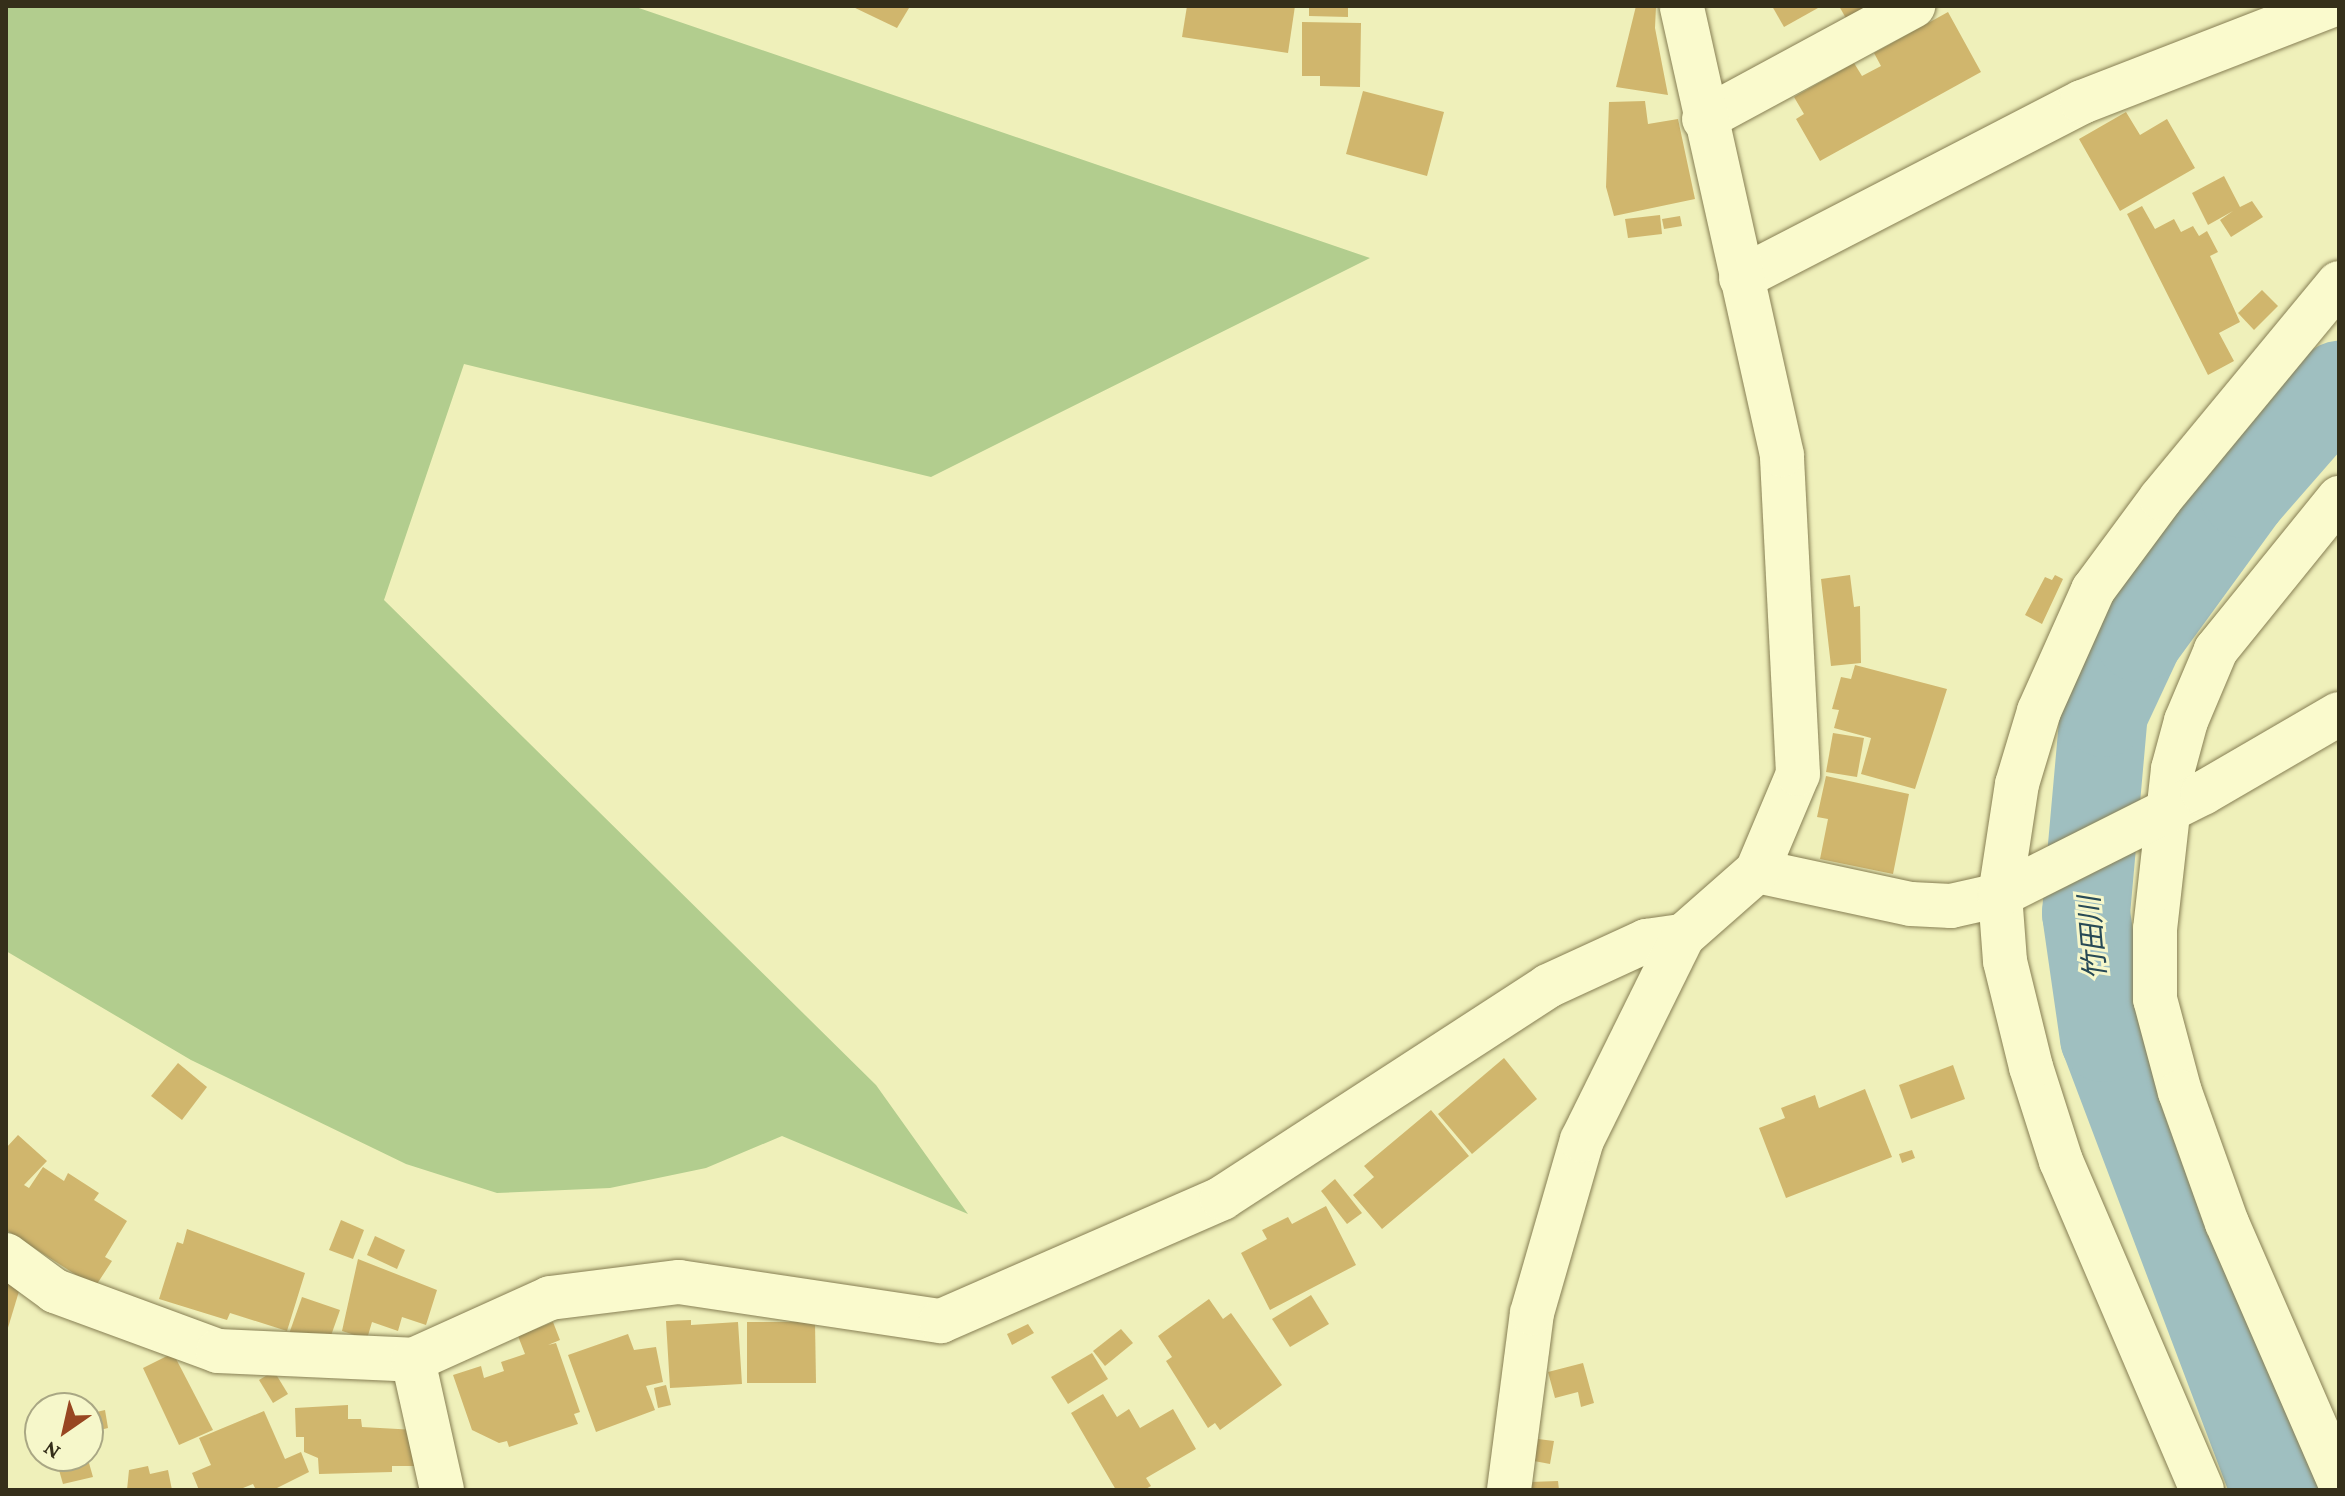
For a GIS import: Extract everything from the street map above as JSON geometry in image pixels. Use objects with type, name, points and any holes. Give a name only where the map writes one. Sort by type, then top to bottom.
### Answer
[{"type":"street","points":[[1509,1490],[1532,1313],[1582,1140],[1683,936],[1757,871],[1798,774],[1782,455],[1704,119],[1682,6]]},
{"type":"street","points":[[1704,119],[1913,6]]},
{"type":"street","points":[[1741,278],[2082,102],[2329,6]]},
{"type":"street","points":[[2202,1490],[2061,1161],[2005,961],[2017,784],[2039,711],[2093,590],[2161,498],[2339,283]]},
{"type":"street","points":[[2339,498],[2216,650],[2186,721],[2156,814],[2155,999],[2180,1092],[2227,1223],[2339,1481]]},
{"type":"street","points":[[1757,871],[1911,904],[1951,906],[2010,888],[2156,814],[2339,714]]},
{"type":"street","points":[[6,1255],[55,1291],[218,1351],[413,1360],[550,1298],[679,1282],[941,1321],[1222,1198],[1548,986],[1646,941],[1683,936]]},
{"type":"street","points":[[413,1360],[442,1490]]},
{"type":"green space","points":[[6,6],[633,6],[1370,258],[931,477],[464,364],[384,600],[876,1085],[968,1214],[782,1136],[706,1168],[610,1188],[497,1193],[406,1164],[191,1060],[6,951]]},
{"type":"building","points":[[851,6],[905,6],[909,8],[897,28]]},
{"type":"building","points":[[1187,6],[1295,6],[1288,53],[1182,37]]},
{"type":"building","points":[[1309,6],[1348,6],[1348,17],[1309,16]]},
{"type":"building","points":[[1636,6],[1656,6],[1655,28],[1668,95],[1616,87]]},
{"type":"building","points":[[1772,6],[1816,6],[1818,8],[1784,27]]},
{"type":"building","points":[[1839,6],[1871,6],[1847,20]]},
{"type":"building","points":[[1948,12],[1981,72],[1820,161],[1796,119],[1804,114],[1794,97],[1854,63],[1862,76],[1881,66],[1874,53]]},
{"type":"building","points":[[1302,22],[1361,23],[1360,87],[1320,86],[1320,76],[1302,76]]},
{"type":"building","points":[[1363,91],[1444,112],[1427,176],[1346,154]]},
{"type":"building","points":[[1645,101],[1648,124],[1678,119],[1695,199],[1614,216],[1606,187],[1609,102]]},
{"type":"building","points":[[2126,112],[2140,135],[2167,119],[2195,168],[2120,211],[2079,139]]},
{"type":"building","points":[[2224,176],[2240,207],[2252,201],[2263,217],[2231,237],[2220,220],[2233,211],[2208,225],[2192,193]]},
{"type":"building","points":[[2142,206],[2155,229],[2174,219],[2181,232],[2193,226],[2199,236],[2207,231],[2218,252],[2210,256],[2240,322],[2219,333],[2234,361],[2208,375],[2127,214]]},
{"type":"building","points":[[1660,215],[1662,234],[1628,238],[1625,219]]},
{"type":"building","points":[[1680,216],[1682,226],[1664,229],[1662,219]]},
{"type":"building","points":[[2262,290],[2278,306],[2254,330],[2238,313]]},
{"type":"building","points":[[1850,575],[1854,607],[1860,606],[1861,663],[1831,666],[1821,579]]},
{"type":"building","points":[[2055,575],[2063,579],[2042,624],[2025,615],[2045,577],[2052,580]]},
{"type":"building","points":[[1855,665],[1947,689],[1915,789],[1861,774],[1871,738],[1834,728],[1839,710],[1832,709],[1841,677],[1851,679]]},
{"type":"building","points":[[1833,733],[1864,738],[1857,777],[1826,772]]},
{"type":"building","points":[[1826,776],[1909,794],[1893,874],[1820,859],[1828,819],[1817,817]]},
{"type":"building","points":[[1504,1058],[1537,1099],[1472,1154],[1438,1114]]},
{"type":"building","points":[[178,1063],[207,1087],[182,1120],[151,1096]]},
{"type":"building","points":[[1953,1065],[1965,1099],[1911,1119],[1899,1085]]},
{"type":"building","points":[[1865,1089],[1892,1157],[1786,1198],[1759,1128],[1785,1118],[1781,1108],[1815,1095],[1819,1108]]},
{"type":"building","points":[[1431,1110],[1469,1156],[1382,1229],[1353,1195],[1374,1177],[1364,1166]]},
{"type":"building","points":[[18,1135],[47,1161],[24,1185],[29,1188],[43,1167],[64,1181],[68,1173],[99,1193],[94,1200],[127,1221],[105,1257],[112,1261],[95,1287],[6,1230],[6,1148]]},
{"type":"building","points":[[1912,1150],[1915,1158],[1902,1163],[1899,1154]]},
{"type":"building","points":[[1335,1179],[1362,1213],[1347,1224],[1321,1191]]},
{"type":"building","points":[[1326,1206],[1356,1265],[1270,1310],[1241,1253],[1267,1239],[1262,1230],[1288,1217],[1292,1224]]},
{"type":"building","points":[[341,1220],[364,1230],[353,1259],[329,1250]]},
{"type":"building","points":[[187,1229],[305,1273],[287,1331],[230,1313],[227,1320],[159,1299],[177,1242],[183,1244]]},
{"type":"building","points":[[375,1236],[405,1250],[397,1269],[367,1255]]},
{"type":"building","points":[[358,1259],[437,1290],[426,1325],[402,1317],[398,1331],[372,1322],[367,1339],[342,1331]]},
{"type":"building","points":[[6,1278],[20,1288],[7,1331],[6,1331]]},
{"type":"building","points":[[1311,1295],[1329,1324],[1290,1347],[1272,1319]]},
{"type":"building","points":[[302,1297],[340,1310],[327,1347],[289,1334]]},
{"type":"building","points":[[1209,1299],[1223,1319],[1231,1313],[1282,1385],[1220,1430],[1215,1423],[1208,1428],[1166,1361],[1172,1357],[1158,1336]]},
{"type":"building","points":[[691,1320],[691,1325],[738,1322],[742,1384],[670,1388],[666,1321]]},
{"type":"building","points":[[553,1322],[560,1340],[548,1345],[556,1343],[580,1412],[574,1414],[578,1424],[509,1447],[507,1441],[499,1443],[472,1430],[453,1375],[481,1366],[484,1378],[504,1371],[501,1362],[525,1354],[518,1336]]},
{"type":"building","points":[[747,1322],[815,1322],[816,1383],[747,1383]]},
{"type":"building","points":[[1028,1324],[1034,1333],[1012,1345],[1007,1334]]},
{"type":"building","points":[[1121,1329],[1133,1343],[1105,1366],[1093,1351]]},
{"type":"building","points":[[628,1334],[634,1350],[656,1347],[663,1382],[646,1386],[655,1410],[596,1432],[568,1355]]},
{"type":"building","points":[[173,1353],[213,1430],[179,1445],[143,1368]]},
{"type":"building","points":[[1092,1353],[1108,1379],[1068,1404],[1051,1377]]},
{"type":"building","points":[[1583,1363],[1594,1403],[1581,1407],[1578,1392],[1555,1398],[1548,1372]]},
{"type":"building","points":[[274,1371],[288,1394],[273,1403],[259,1380]]},
{"type":"building","points":[[666,1385],[671,1405],[658,1408],[654,1388]]},
{"type":"building","points":[[1103,1394],[1117,1417],[1129,1409],[1140,1428],[1173,1409],[1196,1449],[1146,1478],[1151,1486],[1144,1490],[1116,1490],[1071,1413]]},
{"type":"building","points":[[348,1405],[348,1419],[361,1419],[362,1427],[416,1430],[416,1466],[392,1466],[392,1472],[319,1474],[318,1458],[304,1452],[304,1437],[296,1437],[295,1408]]},
{"type":"building","points":[[104,1410],[108,1428],[104,1429]]},
{"type":"building","points":[[264,1411],[285,1459],[301,1452],[309,1472],[273,1490],[256,1490],[253,1484],[238,1490],[199,1490],[192,1473],[211,1465],[199,1438]]},
{"type":"building","points":[[1538,1439],[1554,1441],[1550,1464],[1534,1461]]},
{"type":"building","points":[[148,1466],[150,1474],[168,1470],[172,1490],[127,1490],[129,1470]]},
{"type":"building","points":[[60,1472],[92,1472],[93,1477],[63,1484]]},
{"type":"building","points":[[1558,1481],[1559,1490],[1531,1490],[1530,1482]]},
{"type":"waterway","name":"竹田川","points":[[2275,1490],[2104,1038],[2086,913],[2104,713],[2139,638],[2244,494],[2339,385]]}]
